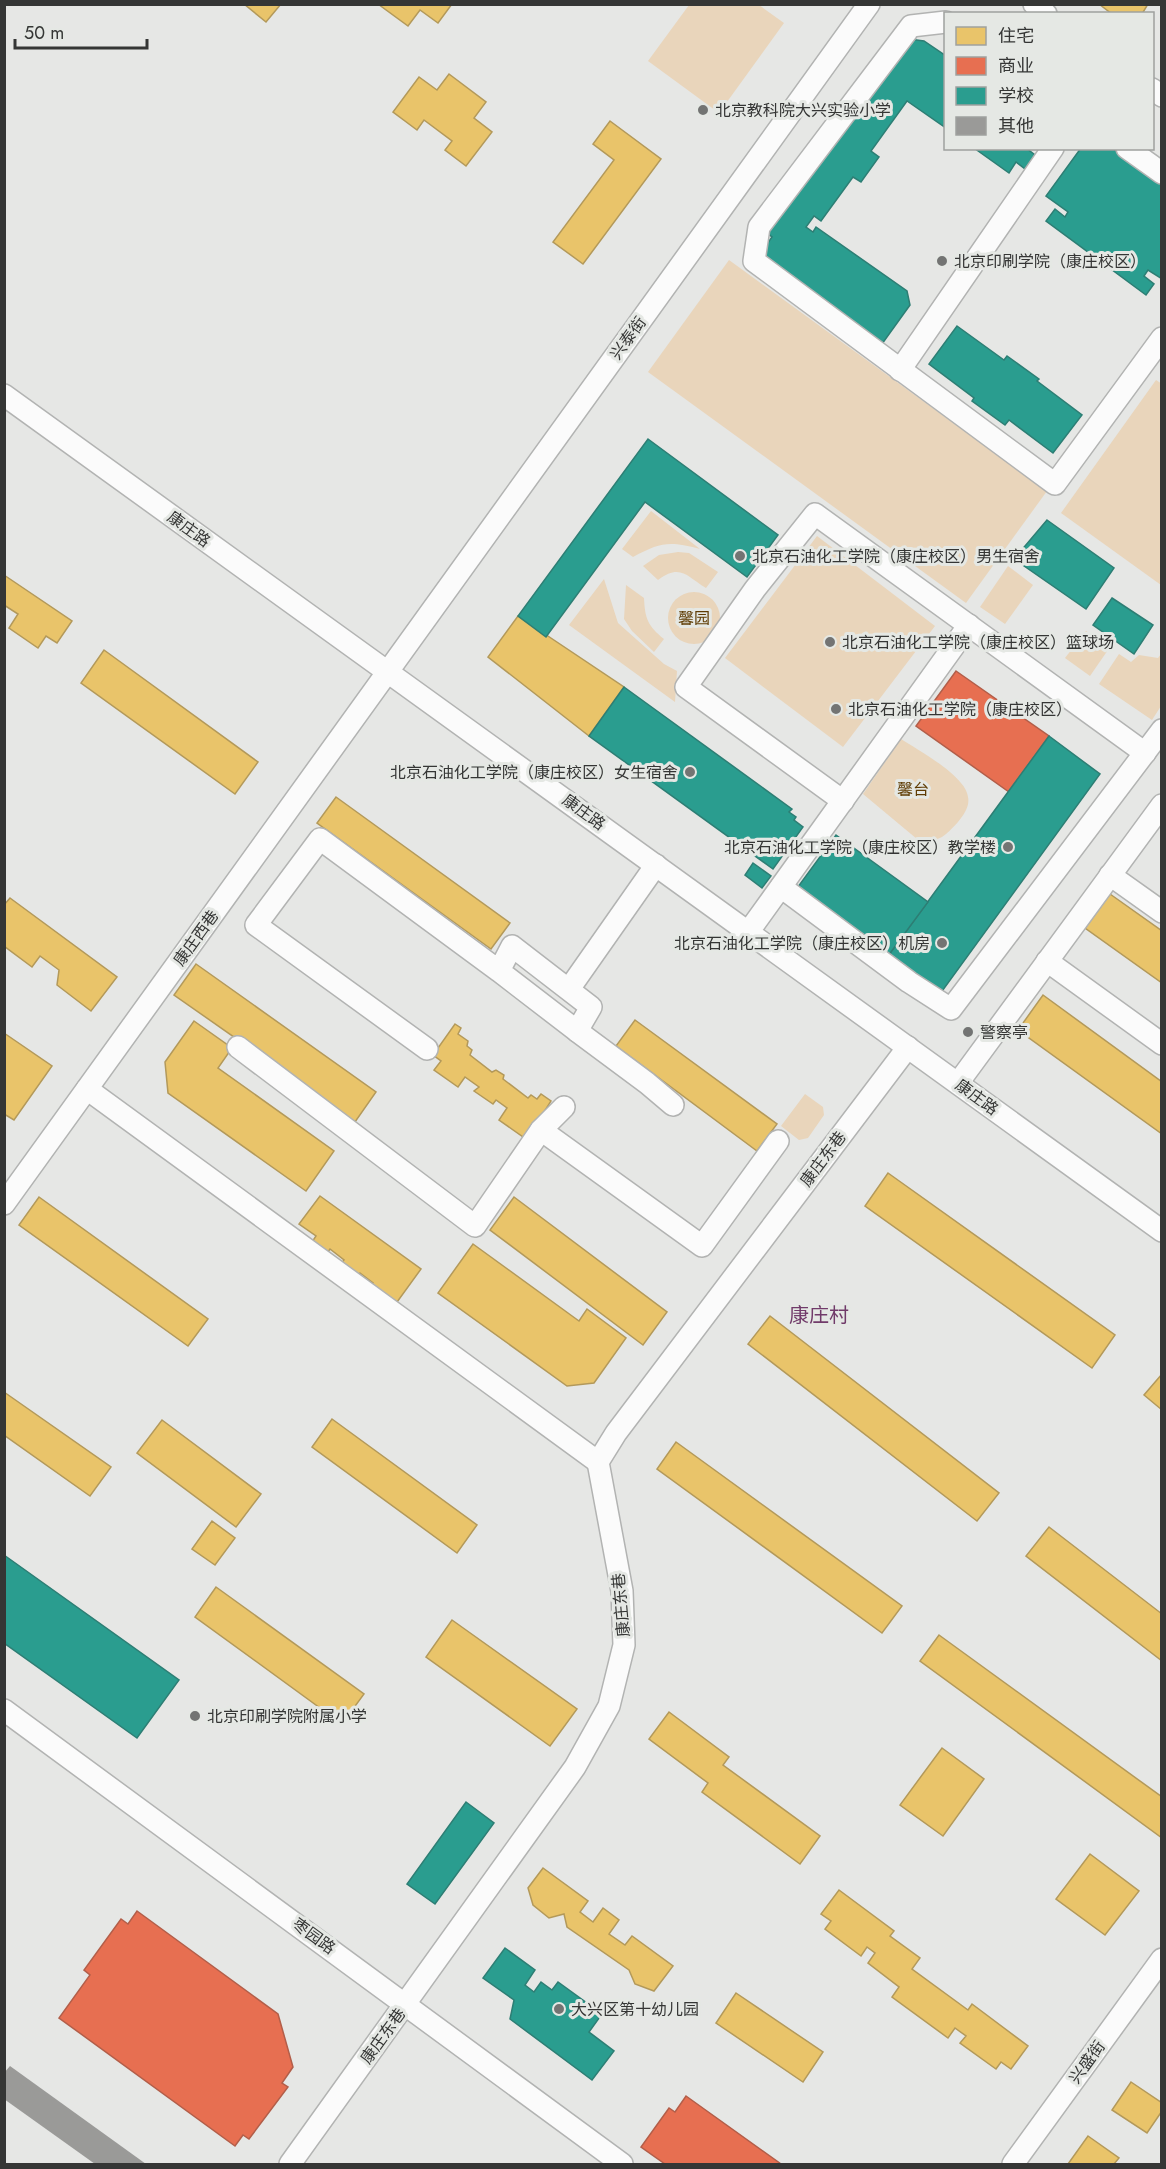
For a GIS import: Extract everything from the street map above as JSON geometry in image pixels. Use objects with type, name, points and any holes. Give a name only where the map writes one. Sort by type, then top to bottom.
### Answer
[{"type":"street","name":"兴泰街","points":[[388,672],[869,4]]},
{"type":"street","points":[[944,22],[911,26],[759,227],[754,261],[1055,484],[1155,360],[1161,338]]},
{"type":"street","points":[[900,370],[1052,150]]},
{"type":"street","points":[[1130,150],[1161,173]]},
{"type":"street","name":"康庄路","points":[[4,395],[1161,1231]]},
{"type":"street","points":[[843,801],[686,687],[754,591],[815,514],[1145,753]]},
{"type":"street","points":[[749,932],[969,626]]},
{"type":"street","name":"康庄西巷","points":[[4,1204],[388,672]]},
{"type":"street","points":[[781,887],[909,982],[951,1009],[1161,730]]},
{"type":"street","points":[[958,1083],[1161,805]]},
{"type":"street","points":[[427,1049],[256,925],[320,839],[499,971],[673,1105]]},
{"type":"street","points":[[568,989],[656,865]]},
{"type":"street","points":[[1110,875],[1161,912]]},
{"type":"street","points":[[499,971],[512,946],[591,1007],[577,1031]]},
{"type":"street","points":[[1047,961],[1161,1044]]},
{"type":"street","points":[[238,1047],[474,1226],[542,1130],[564,1107]]},
{"type":"street","name":"康庄东巷","points":[[290,2164],[575,1767],[609,1706],[624,1645],[622,1591],[598,1462],[616,1433],[908,1047]]},
{"type":"street","points":[[87,1089],[598,1462]]},
{"type":"street","points":[[542,1130],[702,1246],[778,1141]]},
{"type":"street","name":"枣园路","points":[[4,1710],[622,2164]]},
{"type":"street","name":"兴盛街","points":[[1013,2164],[1161,1959]]},
{"type":"green space","points":[[689,5],[759,5],[784,23],[719,113],[648,61]]},
{"type":"green space","points":[[729,260],[1047,491],[966,603],[648,372]]},
{"type":"green space","points":[[1156,380],[1162,384],[1161,585],[1061,513]]},
{"type":"green space","points":[[651,511],[700,549],[665,544],[633,557],[622,549]]},
{"type":"green space","name":"北京石油化工学院（康庄校区）篮球场","points":[[817,536],[935,626],[843,747],[725,658]]},
{"type":"green space","points":[[689,553],[718,572],[706,588],[689,576],[678,572],[658,580],[643,566],[659,555]]},
{"type":"green space","points":[[1008,566],[1033,585],[1005,624],[980,607]]},
{"type":"green space","points":[[604,579],[618,623],[664,664],[677,671],[675,702],[569,625]]},
{"type":"green space","points":[[626,585],[644,598],[648,622],[664,639],[654,652],[632,631],[624,619]]},
{"type":"green space","name":"馨园","points":[[694,592],[704,594],[712,600],[718,608],[720,618],[718,628],[712,636],[704,642],[694,644],[684,642],[676,636],[670,628],[668,618],[670,608],[676,600],[684,594]]},
{"type":"green space","points":[[1086,631],[1110,647],[1090,676],[1065,658]]},
{"type":"green space","points":[[1119,654],[1131,662],[1139,655],[1158,658],[1161,654],[1161,706],[1152,720],[1099,684]]},
{"type":"green space","name":"馨台","points":[[901,739],[950,772],[965,789],[968,797],[966,810],[953,827],[943,836],[923,844],[863,794]]},
{"type":"green space","points":[[805,1094],[823,1107],[824,1115],[808,1138],[799,1140],[781,1126]]},
{"type":"building: 住宅","points":[[244,4],[281,4],[266,22]]},
{"type":"building: 住宅","points":[[378,4],[452,4],[438,23],[420,10],[408,26]]},
{"type":"building: 住宅","points":[[1099,4],[1148,4],[1143,12],[1109,12]]},
{"type":"building: 住宅","points":[[449,74],[486,102],[474,118],[492,132],[466,166],[445,150],[452,141],[424,120],[417,130],[393,112],[419,77],[437,90]]},
{"type":"building: 住宅","points":[[610,121],[661,159],[583,264],[553,242],[614,160],[593,144]]},
{"type":"building: 住宅","points":[[4,575],[72,621],[57,643],[46,636],[38,648],[9,628],[18,614],[4,605]]},
{"type":"building: 住宅","points":[[518,616],[624,687],[589,736],[488,657]]},
{"type":"building: 住宅","points":[[104,650],[258,762],[235,794],[81,683]]},
{"type":"building: 住宅","points":[[336,797],[510,923],[491,949],[317,823]]},
{"type":"building: 住宅","points":[[1110,894],[1162,931],[1162,983],[1085,928]]},
{"type":"building: 住宅","points":[[10,898],[117,977],[91,1011],[57,985],[59,970],[40,956],[32,967],[4,946],[4,905]]},
{"type":"building: 住宅","points":[[196,964],[376,1092],[355,1122],[174,995]]},
{"type":"building: 住宅","points":[[1043,995],[1162,1082],[1162,1134],[1018,1030]]},
{"type":"building: 住宅","points":[[635,1020],[777,1124],[757,1151],[616,1046]]},
{"type":"building: 住宅","points":[[194,1021],[232,1048],[218,1068],[334,1151],[306,1191],[168,1093],[165,1062]]},
{"type":"building: 住宅","points":[[455,1024],[461,1028],[458,1034],[468,1041],[467,1046],[472,1050],[470,1055],[492,1072],[496,1070],[504,1075],[503,1079],[528,1098],[531,1095],[537,1099],[541,1094],[551,1101],[544,1112],[549,1115],[526,1139],[499,1120],[507,1108],[496,1100],[493,1104],[474,1091],[479,1087],[465,1077],[458,1087],[434,1070],[441,1061],[433,1055]]},
{"type":"building: 住宅","points":[[4,1033],[52,1066],[14,1120],[4,1114]]},
{"type":"building: 住宅","points":[[888,1173],[1115,1335],[1092,1368],[865,1206]]},
{"type":"building: 住宅","points":[[320,1196],[421,1269],[392,1309],[367,1291],[373,1283],[360,1273],[354,1281],[337,1269],[344,1260],[330,1249],[325,1256],[310,1245],[316,1236],[299,1224]]},
{"type":"building: 住宅","points":[[39,1197],[208,1319],[188,1346],[19,1225]]},
{"type":"building: 住宅","points":[[514,1197],[667,1312],[643,1345],[490,1230]]},
{"type":"building: 住宅","points":[[473,1244],[579,1321],[587,1309],[626,1338],[594,1383],[567,1386],[438,1293]]},
{"type":"building: 住宅","points":[[770,1316],[999,1493],[977,1521],[748,1344]]},
{"type":"building: 住宅","points":[[1162,1374],[1162,1410],[1144,1395]]},
{"type":"building: 住宅","points":[[4,1392],[111,1467],[90,1496],[4,1435]]},
{"type":"building: 住宅","points":[[332,1419],[477,1525],[457,1553],[312,1447]]},
{"type":"building: 住宅","points":[[162,1420],[261,1494],[236,1527],[137,1453]]},
{"type":"building: 住宅","points":[[676,1442],[902,1606],[882,1633],[657,1469]]},
{"type":"building: 住宅","points":[[212,1521],[235,1538],[215,1565],[192,1549]]},
{"type":"building: 住宅","points":[[1049,1527],[1162,1614],[1162,1661],[1026,1556]]},
{"type":"building: 住宅","points":[[216,1587],[364,1694],[342,1724],[195,1617]]},
{"type":"building: 住宅","points":[[452,1620],[577,1709],[550,1746],[426,1657]]},
{"type":"building: 住宅","points":[[939,1635],[1162,1797],[1162,1838],[920,1661]]},
{"type":"building: 住宅","points":[[669,1712],[729,1757],[723,1765],[820,1836],[800,1864],[702,1792],[708,1783],[649,1739]]},
{"type":"building: 住宅","points":[[942,1748],[984,1779],[943,1836],[900,1805]]},
{"type":"building: 住宅","points":[[1090,1854],[1139,1891],[1105,1935],[1056,1899]]},
{"type":"building: 住宅","points":[[543,1868],[588,1901],[580,1912],[593,1922],[603,1908],[619,1920],[609,1934],[625,1945],[632,1936],[673,1966],[654,1991],[635,1984],[629,1970],[567,1927],[564,1914],[549,1918],[533,1905],[528,1888]]},
{"type":"building: 住宅","points":[[839,1890],[894,1931],[890,1936],[920,1958],[912,1969],[968,2010],[972,2004],[1028,2046],[1011,2069],[1001,2062],[996,2069],[960,2043],[966,2036],[955,2028],[948,2038],[892,1997],[899,1987],[868,1963],[875,1953],[867,1947],[861,1956],[825,1929],[831,1921],[821,1914]]},
{"type":"building: 住宅","points":[[736,1993],[823,2052],[803,2082],[716,2023]]},
{"type":"building: 住宅","points":[[1131,2082],[1162,2103],[1162,2111],[1147,2133],[1112,2110]]},
{"type":"building: 住宅","points":[[1088,2136],[1119,2158],[1114,2164],[1068,2164]]},
{"type":"building: 商业","points":[[956,671],[1049,736],[1009,792],[916,726]]},
{"type":"building: 商业","points":[[137,1911],[278,2014],[293,2067],[282,2083],[288,2087],[249,2139],[243,2135],[235,2146],[59,2018],[90,1975],[84,1970],[121,1919],[128,1924]]},
{"type":"building: 商业","points":[[686,2096],[781,2164],[665,2164],[641,2147],[669,2108],[675,2112]]},
{"type":"building: 学校","points":[[909,39],[924,41],[944,55],[944,127],[907,101],[871,151],[879,157],[861,182],[853,177],[821,221],[814,216],[806,227],[813,232],[816,227],[907,291],[910,305],[882,344],[760,254],[772,237],[767,233]]},
{"type":"building: 学校","points":[[977,150],[1029,150],[1035,155],[1025,169],[1016,162],[1009,173]]},
{"type":"building: 学校","points":[[1080,150],[1115,150],[1162,185],[1162,279],[1148,270],[1144,276],[1154,284],[1146,295],[1046,221],[1055,209],[1065,217],[1068,212],[1046,196]]},
{"type":"building: 学校","points":[[957,326],[1004,360],[1007,356],[1082,415],[1053,453],[1009,420],[1005,425],[972,401],[974,398],[929,364]]},
{"type":"building: 学校","name":"北京石油化工学院（康庄校区）男生宿舍","points":[[648,439],[778,535],[747,577],[645,502],[546,637],[518,616]]},
{"type":"building: 学校","points":[[1047,520],[1114,568],[1086,609],[1014,559]]},
{"type":"building: 学校","points":[[1112,598],[1153,625],[1134,654],[1093,625]]},
{"type":"building: 学校","name":"北京石油化工学院（康庄校区）女生宿舍","points":[[624,687],[792,809],[789,812],[796,817],[794,820],[803,827],[773,869],[589,736]]},
{"type":"building: 学校","name":"北京石油化工学院（康庄校区）教学楼","points":[[1049,736],[1100,774],[940,994],[888,956]]},
{"type":"building: 学校","name":"北京石油化工学院（康庄校区）教学楼","points":[[836,835],[928,902],[888,956],[792,895]]},
{"type":"building: 学校","points":[[753,863],[771,876],[762,888],[745,875]]},
{"type":"building: 学校","points":[[4,1555],[179,1680],[137,1738],[4,1643]]},
{"type":"building: 学校","points":[[466,1802],[494,1823],[435,1904],[407,1884]]},
{"type":"building: 学校","name":"大兴区第十幼儿园","points":[[505,1948],[535,1970],[525,1985],[534,1992],[541,1982],[552,1990],[558,1982],[602,2014],[589,2032],[614,2051],[592,2080],[510,2019],[514,2000],[483,1978]]},
{"type":"building: 其他","points":[[10,2066],[146,2164],[95,2164],[4,2099],[4,2073]]},
{"type":"place","name":"北京教科院大兴实验小学","points":[[703,110]]},
{"type":"place","name":"北京印刷学院（康庄校区）","points":[[942,261]]},
{"type":"place","name":"北京石油化工学院（康庄校区）男生宿舍","points":[[740,556]]},
{"type":"place","name":"北京石油化工学院（康庄校区）篮球场","points":[[830,642]]},
{"type":"place","name":"北京石油化工学院（康庄校区）","points":[[836,709]]},
{"type":"place","name":"北京石油化工学院（康庄校区）女生宿舍","points":[[690,772]]},
{"type":"place","name":"北京石油化工学院（康庄校区）教学楼","points":[[1008,847]]},
{"type":"place","name":"北京石油化工学院（康庄校区）机房","points":[[942,943]]},
{"type":"place","name":"警察亭","points":[[968,1032]]},
{"type":"place","name":"北京印刷学院附属小学","points":[[195,1716]]},
{"type":"place","name":"大兴区第十幼儿园","points":[[559,2009]]},
{"type":"district","name":"康庄村","points":[[819,1315]]}]
